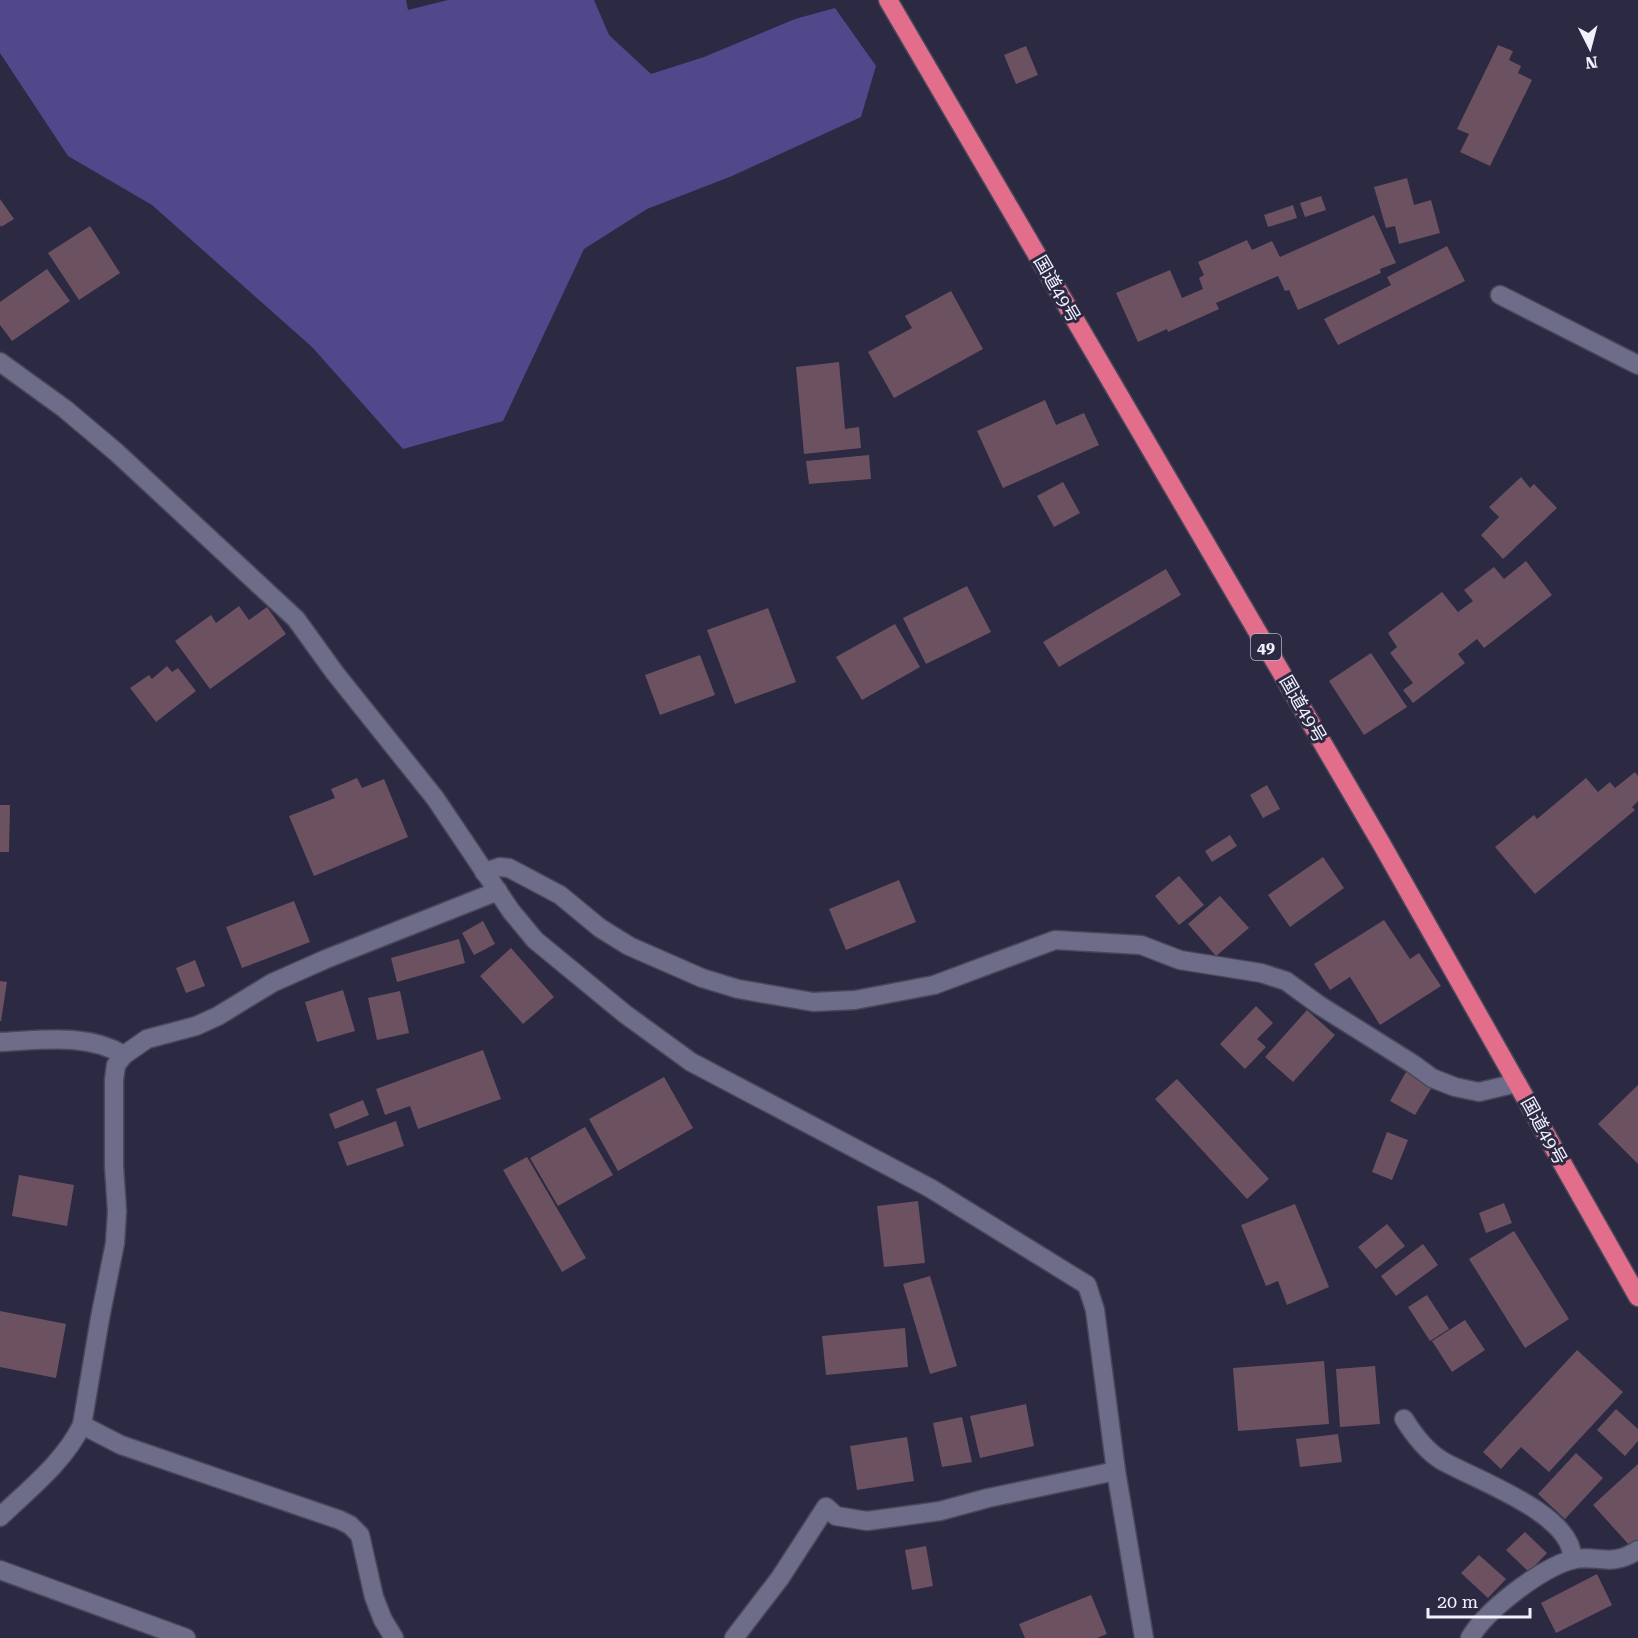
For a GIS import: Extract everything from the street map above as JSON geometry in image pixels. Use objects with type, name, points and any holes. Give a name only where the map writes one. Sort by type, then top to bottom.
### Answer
[{"type":"highway","name":"国道49号","points":[[888,0],[1381,843],[1638,1297]]},
{"type":"street","points":[[1500,295],[1638,364]]},
{"type":"street","points":[[0,362],[65,409],[116,452],[296,619],[335,673],[435,798],[511,911],[536,940],[625,1014],[691,1062],[930,1188],[1088,1286],[1095,1310],[1116,1471],[1144,1638]]},
{"type":"street","points":[[484,872],[500,867],[509,868],[560,895],[600,928],[629,946],[702,978],[738,989],[813,1002],[855,1000],[934,985],[1055,940],[1141,945],[1180,960],[1261,973],[1286,981],[1432,1078],[1455,1087],[1479,1092],[1517,1083]]},
{"type":"street","points":[[0,1518],[56,1463],[76,1438],[82,1425],[115,1244],[117,1211],[114,1166],[114,1080],[116,1065],[124,1055],[147,1039],[196,1026],[218,1016],[272,983],[326,959],[498,891]]},
{"type":"street","points":[[0,1042],[83,1040],[113,1048],[124,1055]]},
{"type":"street","points":[[1404,1419],[1412,1433],[1440,1459],[1489,1482],[1545,1516],[1566,1538],[1573,1550],[1572,1560]]},
{"type":"street","points":[[82,1425],[121,1445],[350,1525],[360,1535],[374,1597],[383,1620],[394,1638]]},
{"type":"street","points":[[734,1638],[780,1578],[826,1507],[836,1516],[867,1521],[940,1511],[988,1498],[1116,1471]]},
{"type":"street","points":[[1470,1638],[1490,1613],[1540,1574],[1572,1560],[1619,1559],[1638,1550]]},
{"type":"street","points":[[0,1570],[186,1638]]},
{"type":"shaded area","points":[[0,0],[406,0],[408,10],[448,0],[594,0],[609,35],[651,74],[704,57],[795,19],[835,8],[876,66],[861,117],[732,176],[647,209],[584,249],[503,421],[403,449],[312,347],[152,205],[68,156],[0,53]]},
{"type":"building","points":[[1498,45],[1513,51],[1509,60],[1521,66],[1518,73],[1532,80],[1490,166],[1460,152],[1469,134],[1457,129]]},
{"type":"building","points":[[1026,46],[1038,75],[1016,84],[1004,55]]},
{"type":"building","points":[[1407,178],[1414,205],[1431,200],[1440,233],[1399,244],[1395,226],[1386,228],[1374,187]]},
{"type":"building","points":[[1321,196],[1326,210],[1305,217],[1300,203]]},
{"type":"building","points":[[0,199],[14,219],[1,227],[0,225]]},
{"type":"building","points":[[1293,205],[1297,218],[1268,227],[1264,215]]},
{"type":"building","points":[[1374,215],[1396,263],[1380,269],[1381,273],[1298,310],[1289,290],[1285,291],[1278,276],[1216,303],[1219,309],[1168,332],[1167,329],[1138,342],[1116,293],[1170,270],[1182,298],[1203,289],[1199,278],[1204,275],[1198,262],[1247,240],[1252,250],[1272,241],[1280,257]]},
{"type":"building","points":[[90,226],[120,273],[79,300],[48,253]]},
{"type":"building","points":[[1447,246],[1465,281],[1338,345],[1324,319],[1391,285],[1387,277]]},
{"type":"building","points":[[47,269],[70,301],[12,341],[0,325],[0,302]]},
{"type":"building","points":[[951,291],[983,349],[894,398],[868,352],[912,328],[905,316]]},
{"type":"building","points":[[839,362],[845,429],[859,427],[861,448],[804,454],[796,367]]},
{"type":"building","points":[[1045,400],[1056,425],[1084,413],[1099,445],[1003,488],[977,431]]},
{"type":"building","points":[[869,455],[871,479],[809,484],[806,461]]},
{"type":"building","points":[[1521,477],[1530,488],[1534,484],[1557,508],[1503,559],[1481,535],[1499,517],[1489,507]]},
{"type":"building","points":[[1063,482],[1080,513],[1054,527],[1037,496]]},
{"type":"building","points":[[1526,561],[1552,595],[1484,648],[1477,639],[1458,654],[1465,663],[1413,703],[1403,690],[1413,683],[1390,653],[1397,647],[1388,633],[1442,592],[1458,612],[1473,601],[1464,590],[1494,567],[1504,579]]},
{"type":"building","points":[[1166,569],[1181,595],[1059,667],[1043,642]]},
{"type":"building","points":[[967,586],[991,632],[926,664],[903,618]]},
{"type":"building","points":[[239,606],[249,620],[267,607],[286,634],[210,689],[175,641],[211,615],[216,623]]},
{"type":"building","points":[[768,608],[796,682],[735,704],[707,630]]},
{"type":"building","points":[[895,624],[920,667],[862,700],[836,657]]},
{"type":"building","points":[[1371,653],[1407,707],[1364,735],[1329,681]]},
{"type":"building","points":[[700,655],[715,695],[660,715],[645,675]]},
{"type":"building","points":[[167,666],[172,672],[178,668],[196,691],[156,722],[130,688],[149,675],[152,679]]},
{"type":"building","points":[[1635,772],[1638,776],[1638,801],[1632,807],[1635,810],[1535,894],[1495,847],[1534,815],[1537,819],[1586,778],[1598,792],[1610,782],[1615,788]]},
{"type":"building","points":[[357,778],[362,788],[384,779],[408,837],[314,876],[289,816],[335,798],[331,789]]},
{"type":"building","points":[[1267,785],[1280,809],[1263,818],[1250,795]]},
{"type":"building","points":[[0,805],[10,805],[9,852],[0,852]]},
{"type":"building","points":[[1230,835],[1237,846],[1212,862],[1205,851]]},
{"type":"building","points":[[1323,857],[1344,888],[1290,927],[1268,895]]},
{"type":"building","points":[[1179,876],[1204,905],[1179,925],[1155,896]]},
{"type":"building","points":[[899,880],[916,922],[846,950],[829,909]]},
{"type":"building","points":[[1220,896],[1249,928],[1216,956],[1188,924]]},
{"type":"building","points":[[294,901],[310,942],[242,968],[226,927]]},
{"type":"building","points":[[1384,920],[1410,959],[1419,953],[1441,986],[1380,1025],[1350,977],[1330,990],[1314,964]]},
{"type":"building","points":[[483,921],[495,944],[474,955],[462,933]]},
{"type":"building","points":[[459,939],[465,963],[397,982],[391,958]]},
{"type":"building","points":[[511,948],[554,997],[523,1024],[480,976]]},
{"type":"building","points":[[195,960],[205,986],[186,993],[176,968]]},
{"type":"building","points":[[0,981],[7,982],[1,1021],[0,1021]]},
{"type":"building","points":[[343,990],[355,1031],[317,1042],[305,1002]]},
{"type":"building","points":[[400,991],[409,1033],[377,1040],[368,998]]},
{"type":"building","points":[[1256,1006],[1273,1023],[1257,1039],[1266,1047],[1245,1069],[1220,1044]]},
{"type":"building","points":[[1307,1010],[1335,1035],[1293,1082],[1265,1057]]},
{"type":"building","points":[[483,1050],[501,1099],[418,1129],[410,1106],[385,1115],[376,1089]]},
{"type":"building","points":[[1406,1072],[1432,1087],[1415,1115],[1390,1101]]},
{"type":"building","points":[[664,1077],[693,1128],[618,1171],[589,1119]]},
{"type":"building","points":[[1177,1079],[1269,1179],[1247,1199],[1155,1099]]},
{"type":"building","points":[[1638,1085],[1638,1164],[1598,1124]]},
{"type":"building","points":[[363,1100],[369,1115],[335,1129],[329,1114]]},
{"type":"building","points":[[396,1121],[404,1146],[347,1166],[338,1142]]},
{"type":"building","points":[[585,1127],[613,1175],[558,1206],[530,1158]]},
{"type":"building","points":[[1387,1132],[1408,1140],[1392,1180],[1372,1172]]},
{"type":"building","points":[[527,1157],[586,1258],[562,1272],[503,1170]]},
{"type":"building","points":[[19,1175],[74,1185],[67,1226],[12,1216]]},
{"type":"building","points":[[918,1201],[925,1263],[884,1267],[877,1206]]},
{"type":"building","points":[[1504,1203],[1512,1223],[1486,1233],[1479,1213]]},
{"type":"building","points":[[1295,1204],[1329,1287],[1287,1305],[1278,1281],[1266,1286],[1241,1225]]},
{"type":"building","points":[[1387,1224],[1405,1246],[1376,1269],[1358,1247]]},
{"type":"building","points":[[1514,1231],[1569,1319],[1525,1348],[1469,1259]]},
{"type":"building","points":[[1423,1244],[1438,1265],[1396,1296],[1381,1276]]},
{"type":"building","points":[[930,1276],[957,1366],[930,1374],[903,1284]]},
{"type":"building","points":[[1427,1295],[1449,1329],[1430,1341],[1408,1307]]},
{"type":"building","points":[[0,1311],[66,1324],[56,1378],[0,1367]]},
{"type":"building","points":[[1465,1320],[1485,1350],[1452,1372],[1432,1341]]},
{"type":"building","points":[[905,1328],[908,1367],[826,1375],[822,1336]]},
{"type":"building","points":[[1577,1350],[1623,1392],[1549,1472],[1521,1447],[1501,1469],[1483,1452]]},
{"type":"building","points":[[1324,1361],[1329,1424],[1238,1431],[1233,1368]]},
{"type":"building","points":[[1375,1366],[1380,1424],[1340,1427],[1336,1369]]},
{"type":"building","points":[[1026,1404],[1034,1446],[980,1458],[970,1416]]},
{"type":"building","points":[[1616,1409],[1638,1429],[1638,1441],[1625,1456],[1597,1430]]},
{"type":"building","points":[[962,1417],[972,1462],[942,1467],[933,1423]]},
{"type":"building","points":[[1338,1434],[1342,1462],[1300,1467],[1296,1439]]},
{"type":"building","points":[[907,1437],[914,1481],[857,1490],[850,1446]]},
{"type":"building","points":[[1576,1453],[1603,1478],[1565,1519],[1538,1494]]},
{"type":"building","points":[[1638,1464],[1638,1541],[1631,1547],[1593,1505]]},
{"type":"building","points":[[1525,1532],[1547,1553],[1529,1572],[1506,1550]]},
{"type":"building","points":[[926,1546],[933,1586],[912,1590],[905,1550]]},
{"type":"building","points":[[1479,1555],[1506,1579],[1488,1598],[1461,1573]]},
{"type":"building","points":[[1597,1574],[1612,1605],[1556,1633],[1541,1603]]},
{"type":"building","points":[[1091,1595],[1107,1634],[1097,1638],[1025,1638],[1019,1624]]}]
